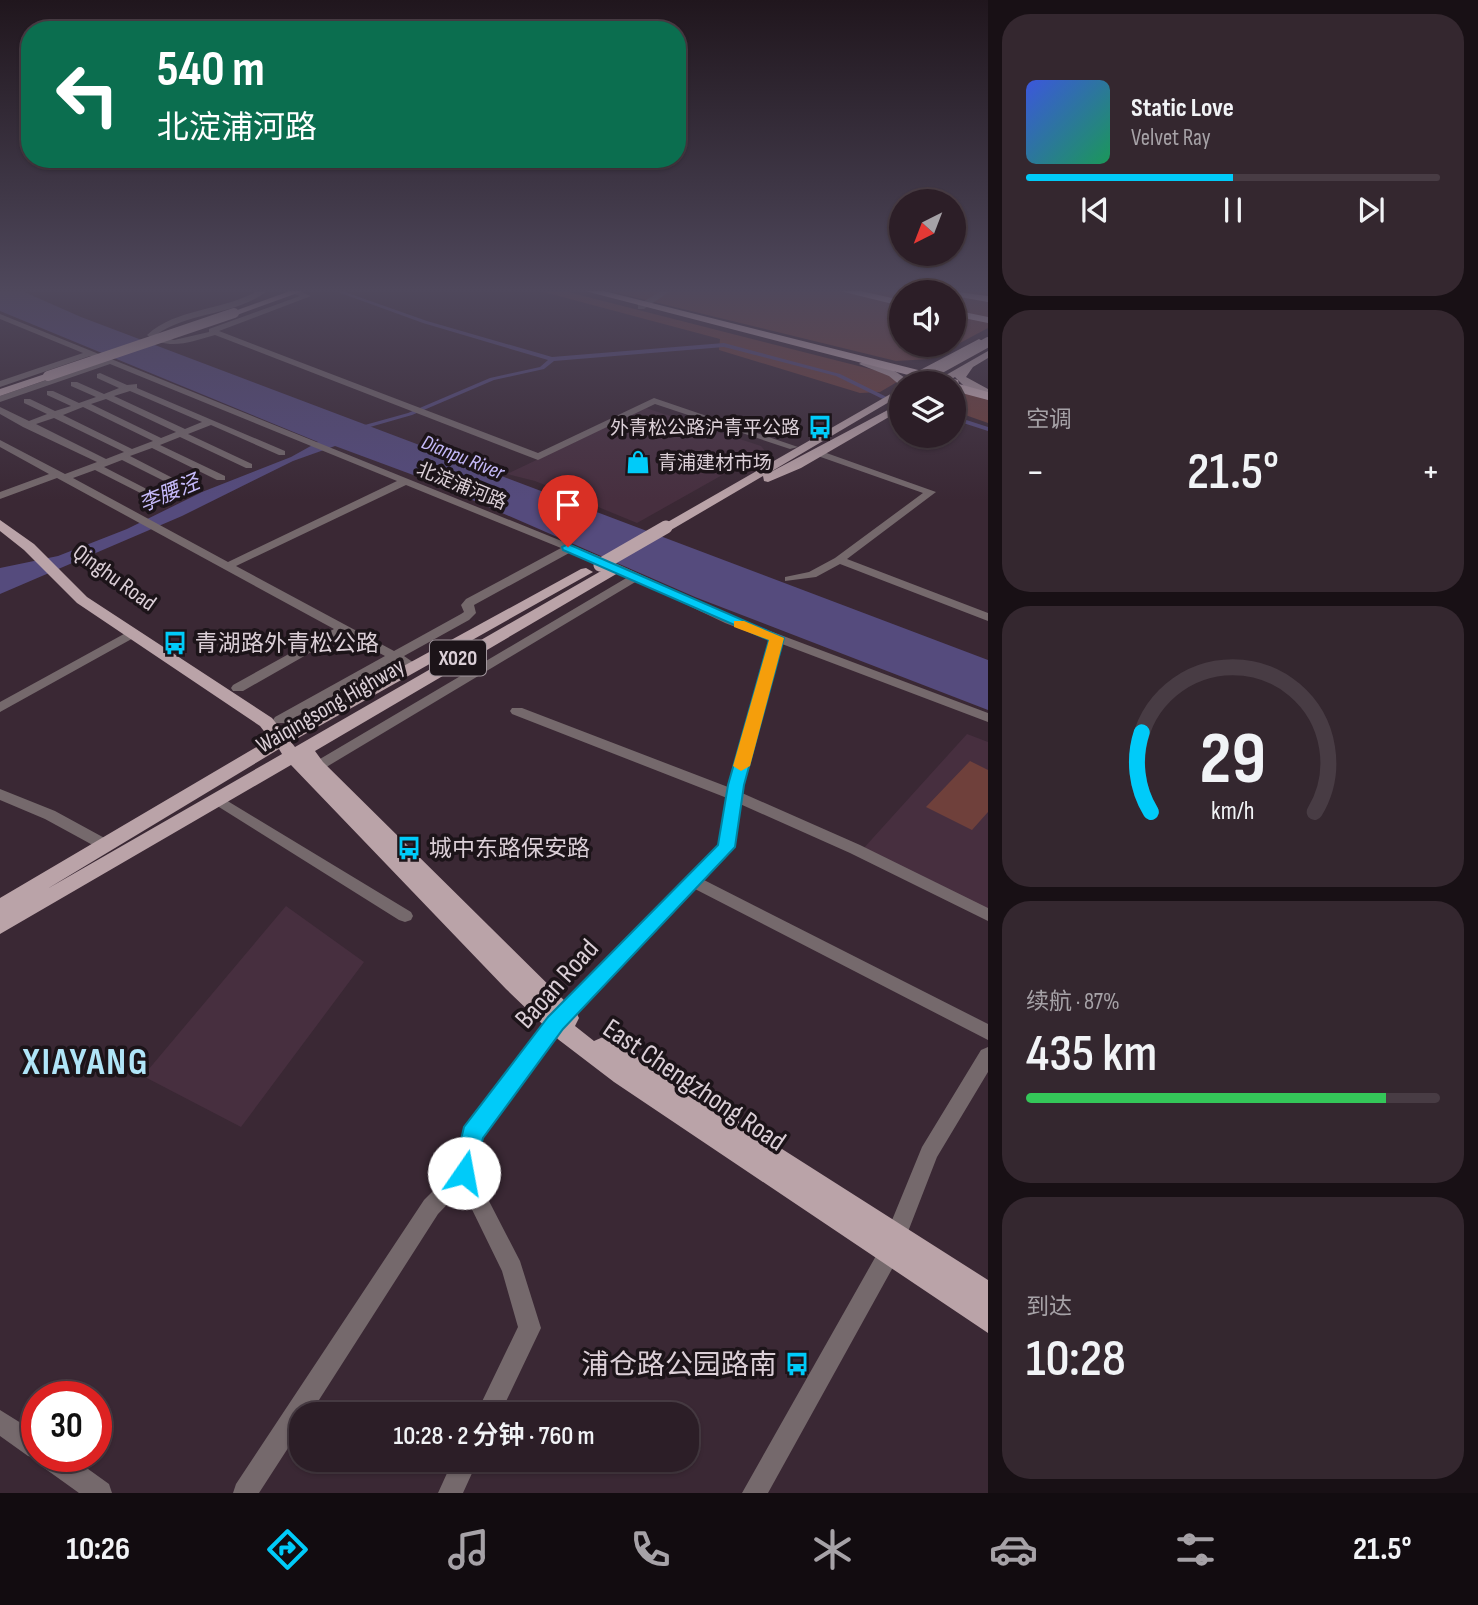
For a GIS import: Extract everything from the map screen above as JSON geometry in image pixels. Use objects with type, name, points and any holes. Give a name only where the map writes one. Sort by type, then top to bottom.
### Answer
[{"type":"highway","points":[[857,361],[889,372]]},
{"type":"highway","points":[[966,391],[988,393]]},
{"type":"main road","points":[[0,391],[91,361]]},
{"type":"main road","points":[[870,364],[911,367],[941,361]]},
{"type":"main road","points":[[934,371],[941,361]]},
{"type":"main road","name":"Waiqingsong Highway","points":[[945,371],[960,361]]},
{"type":"main road","points":[[957,371],[977,361]]},
{"type":"main road","points":[[966,367],[960,378],[970,386],[988,393]]},
{"type":"main road","points":[[758,478],[790,449],[873,402],[889,397]]},
{"type":"main road","name":"Waiqingsong Highway","points":[[0,926],[300,752],[758,478],[889,404]]},
{"type":"main road","points":[[758,478],[818,453],[889,408]]},
{"type":"main road","name":"Qinghu Road","points":[[0,516],[43,557],[82,600],[267,722],[300,752]]},
{"type":"main road","name":"Qinghu Road","points":[[0,524],[43,557]]},
{"type":"main road","name":"Waiqingsong Highway","points":[[0,908],[105,845],[300,752],[414,667],[607,567]]},
{"type":"main road","name":"Qinghu Road","points":[[57,572],[238,688],[280,720],[300,752]]},
{"type":"main road","name":"East Chengzhong Road","points":[[300,752],[560,1018],[622,1075],[892,1244],[988,1296]]},
{"type":"main road","name":"East Chengzhong Road","points":[[892,1244],[988,1319]]},
{"type":"street","points":[[0,384],[68,361]]},
{"type":"street","points":[[0,398],[109,361]]},
{"type":"street","name":"北淀浦河路","points":[[109,361],[570,548],[777,638],[988,718]]},
{"type":"street","points":[[286,361],[538,457],[651,403],[790,449]]},
{"type":"street","points":[[100,376],[282,453]]},
{"type":"street","points":[[74,384],[249,466]]},
{"type":"street","points":[[27,425],[131,387]]},
{"type":"street","points":[[50,393],[81,405],[221,478]]},
{"type":"street","points":[[27,401],[190,491]]},
{"type":"street","points":[[0,410],[164,502]]},
{"type":"street","points":[[0,496],[100,464],[209,422]]},
{"type":"street","points":[[0,443],[414,667]]},
{"type":"street","points":[[789,579],[813,576],[931,492],[818,453]]},
{"type":"street","points":[[228,566],[406,481]]},
{"type":"street","points":[[280,720],[465,617],[470,613],[467,605],[470,603],[570,548]]},
{"type":"street","points":[[839,560],[988,617]]},
{"type":"street","points":[[300,752],[634,578]]},
{"type":"street","points":[[238,688],[343,629]]},
{"type":"street","points":[[0,708],[133,633]]},
{"type":"street","name":"Baoan Road","points":[[464,1173],[472,1134],[560,1018],[726,847],[734,795],[777,638]]},
{"type":"street","points":[[517,711],[734,795],[855,849],[988,915]]},
{"type":"street","points":[[0,794],[50,814],[105,845]]},
{"type":"street","points":[[216,799],[405,916]]},
{"type":"street","points":[[693,881],[988,1033]]},
{"type":"street","points":[[754,1493],[892,1244],[929,1153],[988,1055]]},
{"type":"street","points":[[245,1493],[432,1207],[464,1173],[512,1268],[530,1328],[494,1402]]},
{"type":"street","points":[[0,1422],[21,1436]]},
{"type":"street","points":[[71,1472],[100,1493]]},
{"type":"street","points":[[450,1493],[461,1472]]},
{"type":"shaded area","points":[[121,361],[196,361],[988,660],[988,710],[695,597],[424,479],[335,446],[293,461],[182,516],[0,594],[0,568],[58,556],[127,529],[202,492],[291,457],[318,442]]},
{"type":"shaded area","points":[[754,361],[838,361],[889,374],[889,387],[880,392],[860,393]]},
{"type":"shaded area","points":[[966,394],[988,397],[988,423],[966,415]]},
{"type":"shaded area","name":"青浦建材市场","points":[[646,408],[761,446],[765,451],[637,523],[535,481],[507,474]]},
{"type":"shaded area","points":[[967,734],[988,742],[988,910],[863,849]]},
{"type":"shaded area","points":[[970,761],[988,770],[988,812],[972,830],[926,807]]},
{"type":"shaded area","points":[[286,906],[364,962],[241,1127],[143,1076]]},
{"type":"waterway","points":[[356,429],[410,414],[492,379],[542,368],[550,361]]},
{"type":"waterway","points":[[784,361],[838,375],[889,400]]},
{"type":"waterway","points":[[966,422],[988,429]]},
{"type":"slow traffic","points":[[739,624],[777,638],[741,766]]},
{"type":"place","name":"外青松公路沪青平公路","points":[[820,427]]},
{"type":"place","name":"青浦建材市场","points":[[638,462]]},
{"type":"place","name":"青湖路外青松公路","points":[[175,643]]},
{"type":"place","name":"城中东路保安路","points":[[409,848]]},
{"type":"place","name":"浦仓路公园路南","points":[[797,1364]]},
{"type":"district","name":"XIAYANG","points":[[86,1061]]},
{"type":"route","points":[[464,1173],[472,1134],[556,1023],[726,847],[736,785],[777,638],[729,620],[568,547]]},
{"type":"water label","name":"Dianpu River","points":[[463,457]]},
{"type":"water label","name":"李腰泾","points":[[169,493]]}]
